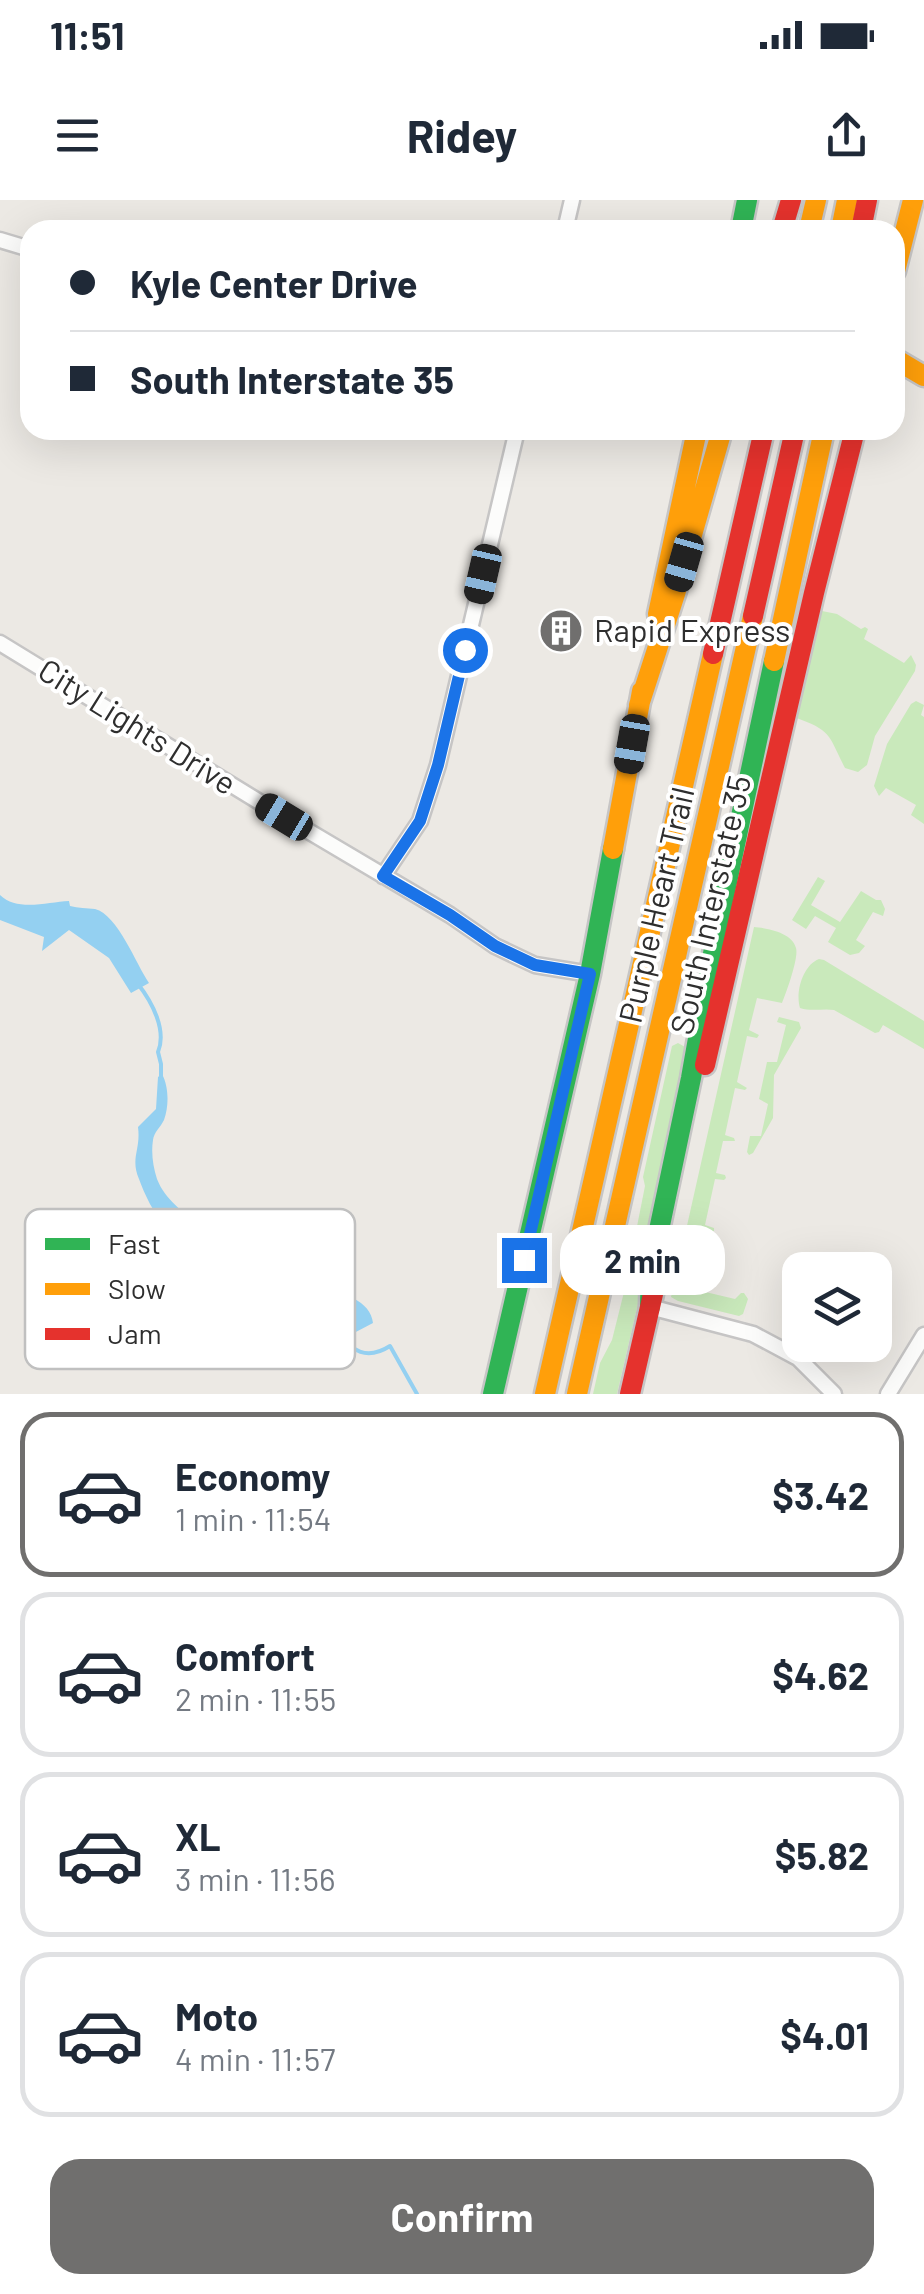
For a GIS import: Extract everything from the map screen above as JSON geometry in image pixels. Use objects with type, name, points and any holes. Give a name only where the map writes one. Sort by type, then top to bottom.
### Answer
[{"type":"main road","points":[[905,232],[913,200]]},
{"type":"main road","points":[[492,1394],[590,974],[690,440]]},
{"type":"main road","points":[[639,705],[719,440]]},
{"type":"main road","name":"Purple Heart Trail","points":[[545,1394],[762,440]]},
{"type":"main road","name":"Purple Heart Trail","points":[[577,1394],[793,440]]},
{"type":"main road","points":[[650,1307],[652,1268],[718,920],[822,440]]},
{"type":"main road","name":"South Interstate 35","points":[[630,1394],[852,440]]},
{"type":"street","points":[[383,876],[420,821],[438,765],[515,440]]},
{"type":"street","name":"City Lights Drive","points":[[0,644],[450,915],[495,946],[535,965],[590,974]]},
{"type":"street","points":[[650,1307],[753,1334],[798,1358],[834,1394]]},
{"type":"street","points":[[888,1394],[924,1335]]},
{"type":"green space","points":[[822,611],[837,614],[861,629],[865,627],[868,629],[864,639],[904,663],[911,655],[916,665],[875,736],[867,765],[858,772],[845,768],[823,731],[794,717]]},
{"type":"green space","points":[[916,701],[924,705],[924,824],[911,815],[916,805],[886,788],[879,796],[874,786],[887,744]]},
{"type":"green space","points":[[818,877],[825,881],[811,905],[840,922],[861,891],[881,900],[883,916],[873,912],[856,940],[865,946],[859,953],[850,955],[828,942],[836,928],[815,916],[806,929],[792,920]]},
{"type":"green space","points":[[754,927],[789,938],[796,948],[796,959],[782,1003],[757,998],[749,1030],[759,1035],[747,1036],[737,1082],[747,1088],[735,1088],[725,1135],[735,1141],[723,1141],[716,1173],[726,1178],[715,1179],[705,1225],[714,1231],[703,1231],[692,1282],[704,1282],[697,1290],[735,1299],[744,1293],[748,1299],[739,1316],[671,1297]]},
{"type":"green space","points":[[819,959],[924,1021],[924,1049],[883,1025],[875,1033],[834,1010],[800,1008],[802,980]]},
{"type":"green space","points":[[779,1017],[799,1022],[801,1028],[774,1075],[773,1118],[749,1155],[750,1136],[761,1136],[768,1104],[759,1099],[767,1062],[777,1062],[786,1025],[777,1022]]},
{"type":"green space","points":[[678,1043],[685,1047],[647,1265],[617,1394],[593,1394],[624,1292],[645,1186],[643,1177],[672,1046]]},
{"type":"water","points":[[0,895],[24,905],[69,901],[70,906],[103,913],[119,930],[149,983],[131,993],[109,958],[69,930],[42,951],[44,937],[0,920]]},
{"type":"water","points":[[162,1074],[167,1109],[154,1137],[153,1165],[161,1187],[179,1209],[153,1209],[135,1165],[138,1127],[156,1109],[158,1077]]},
{"type":"water","points":[[355,1299],[367,1309],[373,1323],[355,1332]]},
{"type":"waterway","points":[[138,984],[159,1026],[161,1077]]},
{"type":"waterway","points":[[355,1350],[374,1353],[390,1346],[417,1394]]},
{"type":"traffic: fast","points":[[743,220],[747,200]]},
{"type":"traffic: fast","points":[[650,1307],[651,1268],[774,661]]},
{"type":"traffic: fast","points":[[493,1394],[590,974],[613,849]]},
{"type":"traffic: slow","points":[[811,220],[816,200]]},
{"type":"traffic: slow","points":[[843,220],[847,200]]},
{"type":"traffic: slow","points":[[905,232],[913,200]]},
{"type":"traffic: slow","points":[[905,365],[924,376]]},
{"type":"traffic: slow","points":[[658,614],[695,440]]},
{"type":"traffic: slow","points":[[639,705],[719,440]]},
{"type":"traffic: slow","points":[[774,661],[822,440]]},
{"type":"traffic: slow","points":[[577,1394],[753,616]]},
{"type":"traffic: slow","points":[[545,1394],[713,654]]},
{"type":"traffic: slow","points":[[613,849],[642,691]]},
{"type":"traffic: jam","points":[[785,220],[791,200]]},
{"type":"traffic: jam","points":[[863,220],[867,200]]},
{"type":"traffic: jam","points":[[713,654],[762,440]]},
{"type":"traffic: jam","points":[[753,616],[793,440]]},
{"type":"traffic: jam","points":[[705,1065],[852,440]]},
{"type":"traffic: jam","points":[[630,1394],[653,1294]]},
{"type":"place","name":"Rapid Express","points":[[561,631]]},
{"type":"route","points":[[465,650],[438,765],[420,821],[383,876],[495,946],[535,965],[590,974],[524,1260]]}]
